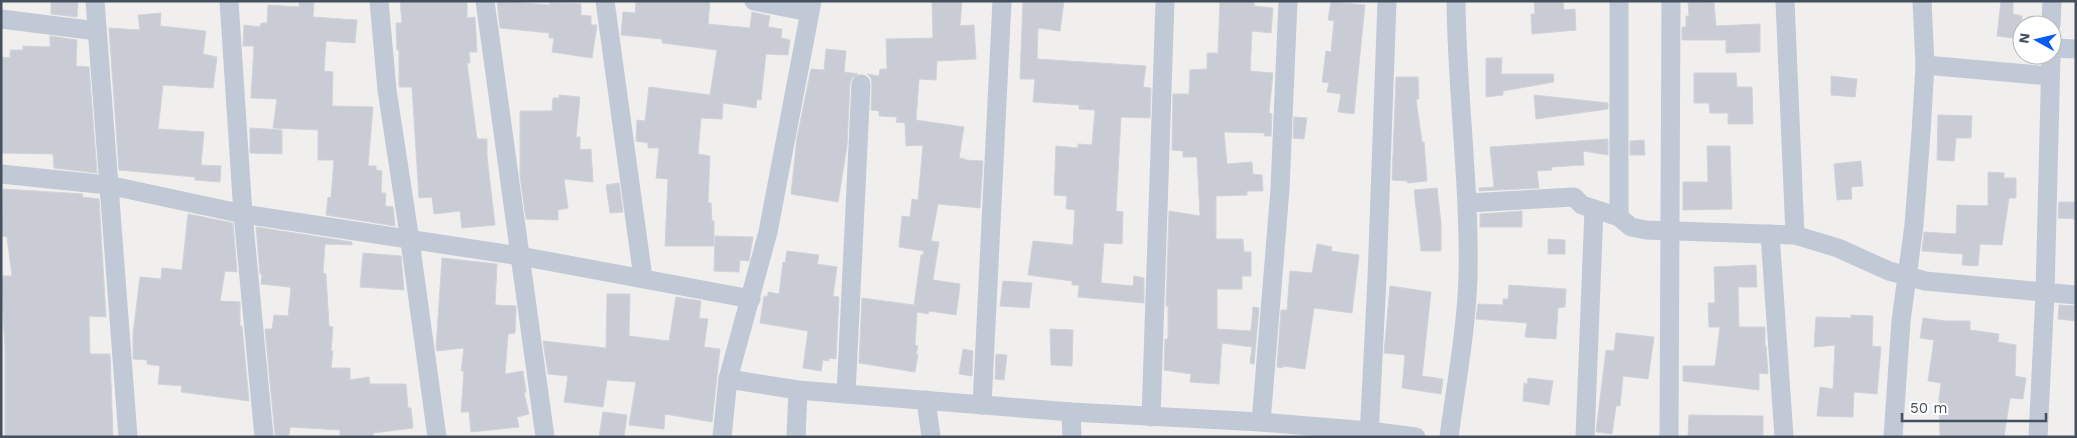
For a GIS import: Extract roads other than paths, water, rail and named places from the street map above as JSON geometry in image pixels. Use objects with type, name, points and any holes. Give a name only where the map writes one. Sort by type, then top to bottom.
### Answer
[{"type":"street","points":[[95,1],[128,437]]},
{"type":"street","points":[[229,1],[243,214],[264,437]]},
{"type":"street","points":[[379,1],[387,90],[437,437]]},
{"type":"street","points":[[485,1],[546,437]]},
{"type":"street","points":[[605,1],[643,278]]},
{"type":"street","points":[[722,437],[728,379],[768,232],[811,7],[754,1]]},
{"type":"street","points":[[982,405],[1002,1]]},
{"type":"street","points":[[1151,417],[1165,1]]},
{"type":"street","points":[[1261,422],[1280,188],[1288,1]]},
{"type":"street","points":[[1369,434],[1378,278],[1387,1]]},
{"type":"street","points":[[1449,437],[1467,308],[1468,203],[1458,71],[1456,1]]},
{"type":"street","points":[[1619,217],[1620,1]]},
{"type":"street","points":[[1669,437],[1671,1]]},
{"type":"street","points":[[1785,1],[1795,235]]},
{"type":"street","points":[[1893,437],[1900,321],[1908,277],[1915,206],[1925,65],[1922,1]]},
{"type":"street","points":[[2052,1],[2052,15]]},
{"type":"street","points":[[1,19],[96,32]]},
{"type":"street","points":[[2062,48],[2076,49]]},
{"type":"street","points":[[1925,65],[2050,76]]},
{"type":"street","points":[[2038,437],[2045,293],[2050,65]]},
{"type":"street","points":[[846,394],[861,84]]},
{"type":"street","points":[[1,174],[108,185],[243,214],[410,241],[520,256],[751,299]]},
{"type":"street","points":[[1468,203],[1574,197],[1582,205],[1619,217],[1632,227],[1670,232],[1795,235],[1838,248],[1871,264],[1924,281],[2045,293],[2076,294]]},
{"type":"street","points":[[1585,437],[1594,209]]},
{"type":"street","points":[[1770,234],[1784,437]]},
{"type":"street","points":[[728,379],[798,390],[1151,417],[1217,429],[1261,422],[1369,434],[1416,437]]},
{"type":"street","points":[[796,437],[798,390]]},
{"type":"street","points":[[926,400],[931,437]]},
{"type":"street","points":[[1070,412],[1072,437]]}]
